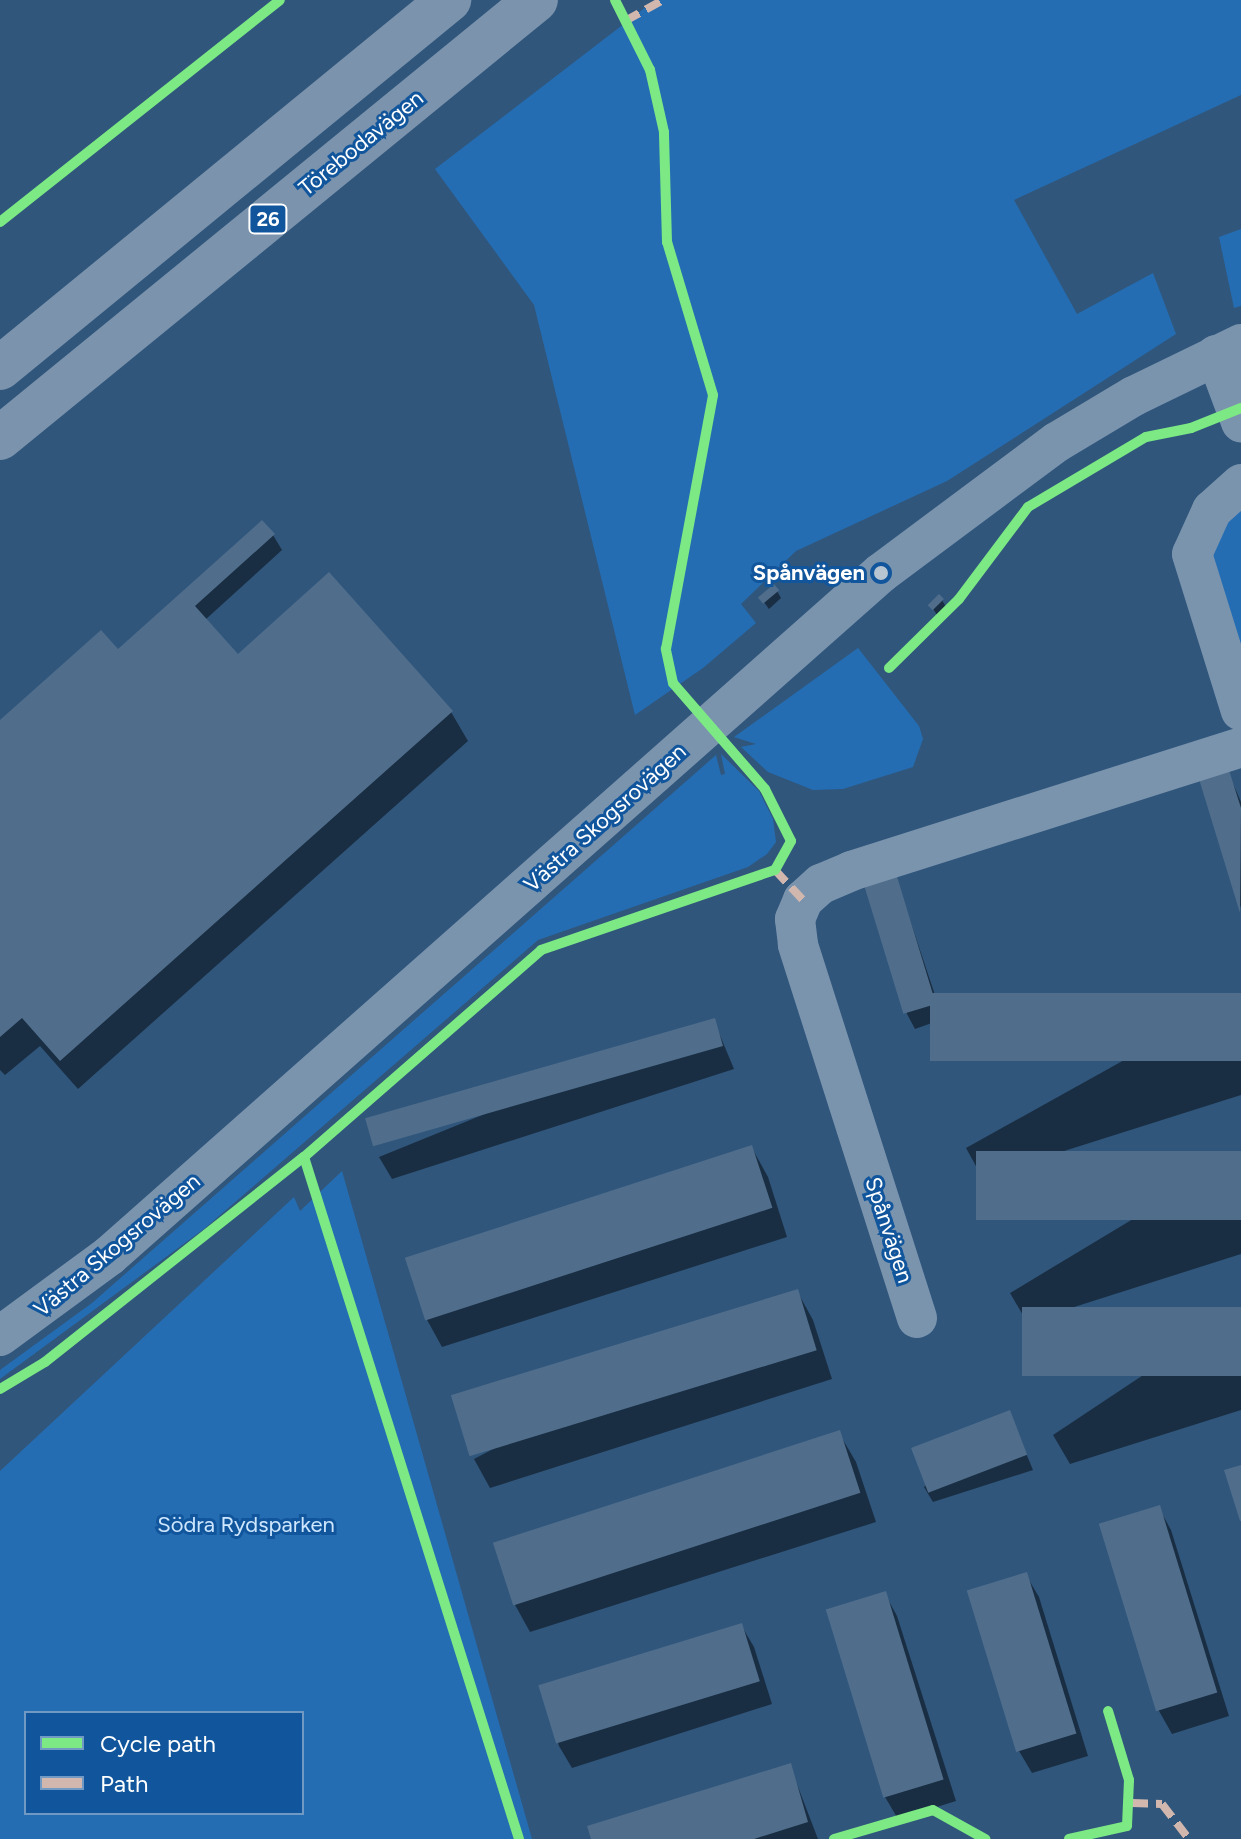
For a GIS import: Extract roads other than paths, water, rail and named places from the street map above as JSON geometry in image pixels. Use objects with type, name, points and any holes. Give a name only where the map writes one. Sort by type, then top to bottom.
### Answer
[{"type":"highway","name":"26","points":[[0,368],[449,0]]},
{"type":"highway","name":"Törebodavägen","points":[[0,438],[536,0]]},
{"type":"street","points":[[1228,350],[1241,422]]},
{"type":"street","name":"Västra Skogsrovägen","points":[[0,1336],[109,1256],[881,573],[1057,442],[1228,350]]},
{"type":"street","points":[[1241,484],[1212,510],[1192,554],[1241,711]]},
{"type":"street","name":"Spånvägen","points":[[917,1318],[798,944],[795,919],[803,900],[821,884],[851,871],[1241,747]]},
{"type":"place","name":"Spånvägen","points":[[881,573]]},
{"type":"park label","name":"Södra Rydsparken","points":[[246,1525]]}]
